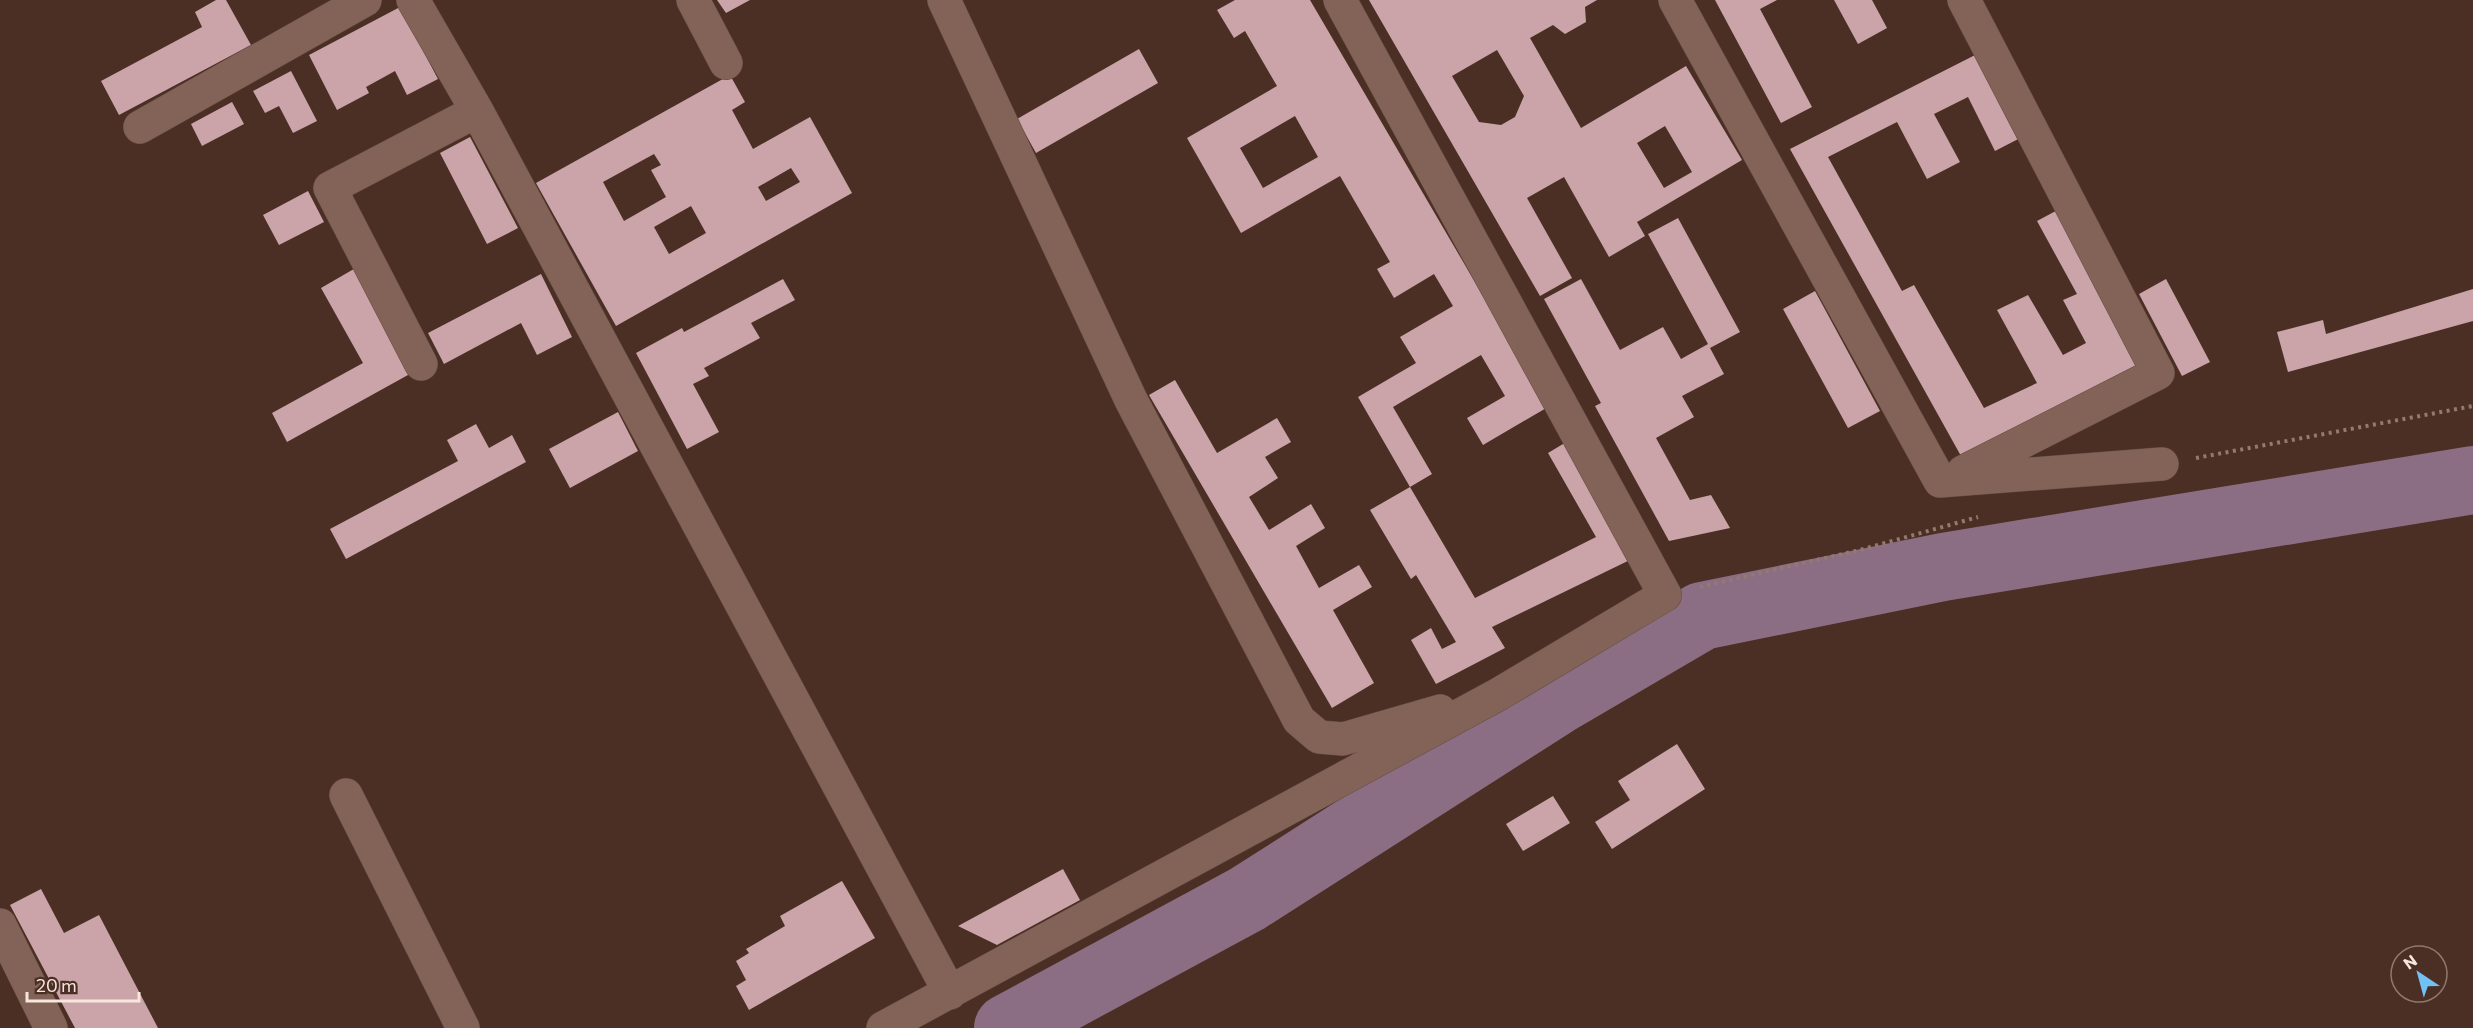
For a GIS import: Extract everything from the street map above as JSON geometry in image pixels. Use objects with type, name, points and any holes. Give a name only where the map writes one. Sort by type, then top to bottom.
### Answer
[{"type":"street","points":[[140,127],[365,0]]},
{"type":"street","points":[[413,0],[477,111],[950,993]]},
{"type":"street","points":[[693,0],[726,63]]},
{"type":"street","points":[[944,0],[1131,400],[1299,720],[1319,737],[1344,739],[1499,694]]},
{"type":"street","points":[[883,1028],[1499,694],[1665,595],[1340,0]]},
{"type":"street","points":[[1675,0],[1940,481],[2162,464]]},
{"type":"street","points":[[1948,480],[2158,374],[1964,0]]},
{"type":"street","points":[[421,364],[330,188],[477,111]]},
{"type":"street","points":[[346,795],[463,1028]]},
{"type":"street","points":[[0,925],[51,1028]]},
{"type":"building","points":[[216,0],[226,0],[251,45],[119,115],[101,81],[202,27],[195,12]]},
{"type":"building","points":[[717,0],[750,0],[726,13]]},
{"type":"building","points":[[1235,0],[1310,0],[1548,407],[1483,445],[1467,418],[1505,396],[1481,355],[1393,407],[1432,474],[1410,487],[1358,397],[1416,363],[1400,337],[1453,306],[1434,274],[1394,298],[1377,269],[1390,262],[1340,176],[1241,233],[1187,138],[1277,86],[1245,31],[1234,38],[1217,10]],"holes":[[[1295,116],[1318,157],[1263,188],[1240,148]]]},
{"type":"building","points":[[1369,0],[1597,0],[1585,7],[1586,22],[1565,34],[1553,25],[1530,38],[1581,128],[1686,66],[1742,160],[1637,222],[1645,236],[1609,257],[1564,177],[1527,198],[1572,278],[1540,296]],"holes":[[[1497,50],[1524,96],[1515,117],[1501,125],[1479,122],[1452,76]],[[1665,126],[1692,172],[1664,188],[1637,143]]]},
{"type":"building","points":[[1715,0],[1777,0],[1760,9],[1812,107],[1781,123]]},
{"type":"building","points":[[1834,0],[1872,0],[1887,28],[1858,44]]},
{"type":"building","points":[[400,7],[438,79],[407,95],[395,71],[366,87],[369,93],[337,110],[309,55]]},
{"type":"building","points":[[1139,49],[1158,83],[1036,153],[1017,119]]},
{"type":"building","points":[[1983,51],[2026,135],[1995,151],[1968,97],[1934,114],[1960,162],[1927,179],[1897,122],[1828,157],[1902,291],[1914,285],[1984,408],[2037,383],[1997,310],[2028,295],[2063,355],[2086,343],[2063,300],[2077,294],[2037,221],[2067,205],[2149,363],[1961,456],[1790,149]]},
{"type":"building","points":[[291,71],[317,121],[293,133],[279,106],[265,113],[253,91]]},
{"type":"building","points":[[730,75],[745,102],[732,110],[753,149],[810,117],[852,193],[616,326],[536,183]],"holes":[[[654,154],[661,165],[651,170],[666,197],[624,221],[603,182]],[[791,168],[800,182],[766,201],[758,187]],[[691,206],[706,233],[669,254],[654,227]]]},
{"type":"building","points":[[232,102],[244,124],[202,146],[191,124]]},
{"type":"building","points":[[470,137],[518,228],[487,244],[440,153]]},
{"type":"building","points":[[308,191],[324,222],[279,245],[263,215]]},
{"type":"building","points":[[1678,218],[1740,332],[1710,348],[1724,374],[1682,396],[1694,417],[1656,438],[1690,500],[1711,495],[1730,528],[1669,541],[1595,406],[1601,403],[1544,299],[1581,279],[1620,350],[1663,327],[1681,359],[1708,344],[1648,234]]},
{"type":"building","points":[[359,266],[417,370],[287,442],[272,413],[363,363],[321,288]]},
{"type":"building","points":[[541,274],[572,337],[537,355],[521,323],[444,364],[428,333]]},
{"type":"building","points":[[783,279],[795,300],[751,323],[760,338],[704,368],[709,376],[693,384],[719,432],[687,449],[636,353],[682,328],[684,332]]},
{"type":"building","points":[[2166,279],[2210,362],[2182,376],[2139,294]]},
{"type":"building","points":[[2473,289],[2473,321],[2288,372],[2277,332],[2323,320],[2326,334]]},
{"type":"building","points":[[1815,291],[1880,411],[1848,428],[1783,309]]},
{"type":"building","points":[[1175,380],[1217,453],[1277,418],[1291,442],[1265,457],[1278,478],[1249,497],[1269,530],[1311,504],[1325,528],[1296,546],[1319,588],[1359,565],[1372,587],[1333,610],[1374,683],[1332,708],[1149,395]]},
{"type":"building","points":[[618,412],[638,451],[570,488],[549,449]]},
{"type":"building","points":[[476,424],[489,448],[512,435],[526,462],[346,559],[330,529],[458,461],[447,440]]},
{"type":"building","points":[[1568,441],[1636,557],[1492,627],[1505,648],[1436,684],[1411,640],[1431,628],[1442,649],[1456,642],[1416,575],[1411,579],[1370,510],[1410,487],[1475,598],[1596,537],[1548,453]]},
{"type":"building","points":[[1677,744],[1705,789],[1612,849],[1595,822],[1630,800],[1618,781]]},
{"type":"building","points":[[1553,796],[1570,823],[1523,851],[1506,824]]},
{"type":"building","points":[[1063,869],[1080,900],[997,945],[958,926]]},
{"type":"building","points":[[842,881],[875,938],[749,1010],[736,986],[746,980],[736,961],[749,953],[746,949],[785,926],[780,916]]},
{"type":"building","points":[[41,889],[64,933],[99,915],[158,1028],[75,1028],[10,905]]},
{"type":"waterway","points":[[1008,1028],[1247,899],[1555,702],[1702,616],[1943,567],[2473,480]]}]
